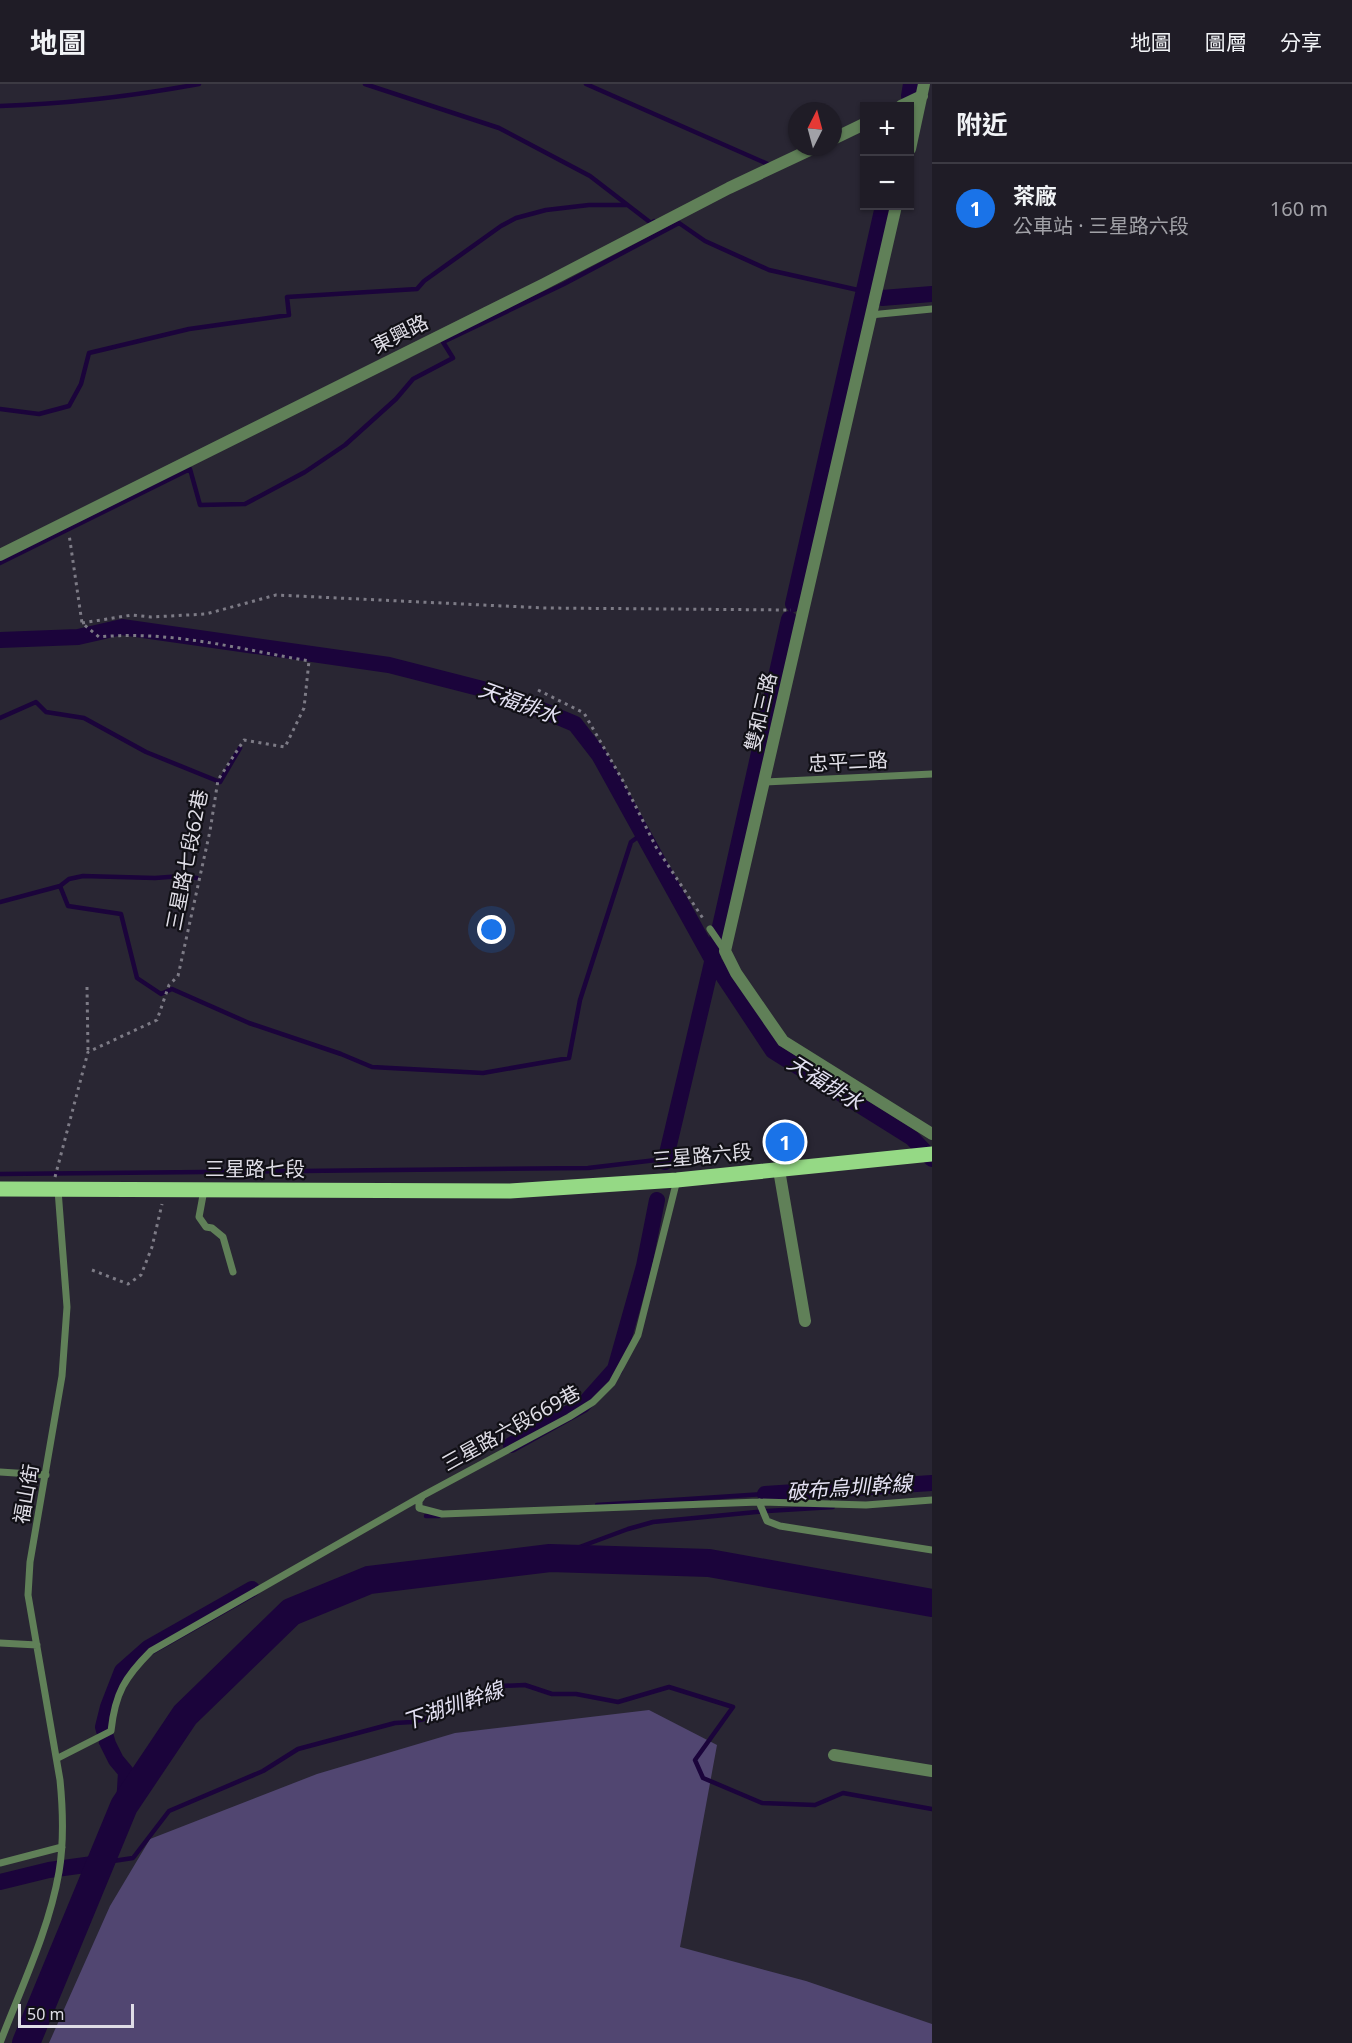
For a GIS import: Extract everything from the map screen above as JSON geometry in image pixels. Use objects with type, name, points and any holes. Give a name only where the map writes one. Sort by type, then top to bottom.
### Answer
[{"type":"main road","name":"三星路六段","points":[[510,1191],[665,1181],[932,1154]]},
{"type":"main road","name":"三星路七段","points":[[0,1189],[510,1191]]},
{"type":"street","points":[[908,102],[923,90]]},
{"type":"street","points":[[914,128],[923,90]]},
{"type":"street","points":[[842,135],[860,126]]},
{"type":"street","name":"東興路","points":[[0,555],[797,156]]},
{"type":"street","name":"雙和三路","points":[[722,946],[765,782],[895,210]]},
{"type":"street","points":[[722,946],[736,974],[783,1041],[932,1134]]},
{"type":"street","points":[[779,1170],[806,1321]]},
{"type":"street","points":[[834,1755],[932,1771]]},
{"type":"lane","points":[[870,315],[932,309]]},
{"type":"lane","name":"忠平二路","points":[[765,782],[932,774]]},
{"type":"lane","points":[[710,929],[722,946]]},
{"type":"lane","name":"三星路六段669巷","points":[[58,1758],[111,1731],[112,1715],[126,1678],[151,1652],[424,1495],[593,1402],[612,1383],[638,1335],[665,1181]]},
{"type":"lane","name":"福山街","points":[[0,2043],[43,1931],[59,1875],[62,1847],[62,1800],[58,1758],[28,1595],[30,1562],[62,1376],[67,1307],[55,1190]]},
{"type":"lane","points":[[204,1190],[199,1217],[206,1227],[212,1228],[223,1237],[233,1272]]},
{"type":"lane","points":[[0,1472],[46,1474]]},
{"type":"lane","points":[[424,1495],[419,1501],[418,1508],[442,1514],[759,1502],[866,1505],[932,1500]]},
{"type":"lane","points":[[759,1502],[767,1521],[780,1526],[932,1550]]},
{"type":"lane","points":[[0,1643],[38,1645]]},
{"type":"lane","points":[[0,1863],[62,1847]]},
{"type":"path","points":[[67,522],[84,624],[132,615],[151,617],[206,614],[276,596],[545,608],[783,610]]},
{"type":"path","name":"三星路七段62巷","points":[[84,624],[98,636],[121,635],[182,639],[309,661],[304,708],[285,747],[244,740],[218,780],[210,831],[178,976],[168,985],[157,1020],[88,1052]]},
{"type":"path","points":[[538,690],[584,713],[623,781],[656,847],[710,929]]},
{"type":"path","points":[[55,1190],[88,1052],[87,987]]},
{"type":"path","points":[[92,1270],[128,1284],[141,1275],[152,1247],[165,1190]]},
{"type":"shaded area","points":[[649,1710],[717,1745],[680,1947],[806,1981],[932,2024],[932,2043],[49,2043],[110,1906],[150,1839],[317,1774],[455,1733]]},
{"type":"waterway","points":[[0,106],[100,99],[199,84]]},
{"type":"waterway","points":[[365,84],[499,128],[590,176],[651,223],[654,221]]},
{"type":"waterway","points":[[586,84],[770,165]]},
{"type":"waterway","points":[[909,96],[911,84]]},
{"type":"waterway","points":[[0,409],[39,414],[69,406],[81,384],[89,353],[189,329],[289,315],[287,297],[417,289],[424,281],[501,226],[516,218],[546,210],[589,205],[626,205]]},
{"type":"waterway","points":[[793,604],[882,210]]},
{"type":"waterway","points":[[0,563],[190,469],[200,505],[245,504],[305,472],[345,445],[396,399],[413,379],[453,358],[443,342],[564,284],[679,223],[705,241],[769,270],[858,290]]},
{"type":"waterway","points":[[882,298],[932,294]]},
{"type":"waterway","points":[[665,1162],[789,619]]},
{"type":"waterway","name":"天福排水","points":[[0,640],[78,637],[122,627],[389,665],[506,695],[575,724],[599,755],[712,959],[773,1051],[912,1138],[932,1159]]},
{"type":"waterway","points":[[0,718],[36,702],[46,712],[84,718],[146,752],[220,782],[240,748]]},
{"type":"waterway","points":[[0,902],[60,886],[68,906],[121,914],[137,978],[161,994],[172,989],[249,1023],[372,1067],[483,1073],[569,1058],[580,1000],[631,842],[642,834]]},
{"type":"waterway","points":[[60,886],[69,879],[83,876],[197,878]]},
{"type":"waterway","points":[[0,1174],[588,1168],[665,1159]]},
{"type":"waterway","points":[[511,1445],[583,1405],[615,1369],[644,1266],[657,1200]]},
{"type":"waterway","name":"破布烏圳幹線","points":[[765,1494],[932,1483]]},
{"type":"waterway","points":[[597,1505],[765,1494]]},
{"type":"waterway","name":"破布烏圳幹線","points":[[550,1558],[653,1522],[833,1507]]},
{"type":"waterway","points":[[426,1516],[439,1516]]},
{"type":"waterway","points":[[26,2043],[124,1806],[185,1715],[291,1612],[369,1580],[550,1558],[709,1563],[932,1603]]},
{"type":"waterway","points":[[124,1806],[126,1772],[116,1760],[103,1727],[122,1671],[148,1648],[252,1589]]},
{"type":"waterway","name":"下湖圳幹線","points":[[100,1863],[133,1858],[169,1811],[263,1771],[298,1749],[395,1723],[412,1722],[436,1716],[500,1686],[525,1685],[552,1694],[576,1694],[618,1702],[669,1687],[733,1707],[695,1760],[703,1778],[762,1803],[815,1805],[843,1793],[932,1809]]},
{"type":"waterway","points":[[101,1743],[108,1744]]},
{"type":"waterway","points":[[0,1882],[49,1870],[100,1863]]},
{"type":"place","name":"茶廠","points":[[785,1142]]}]
